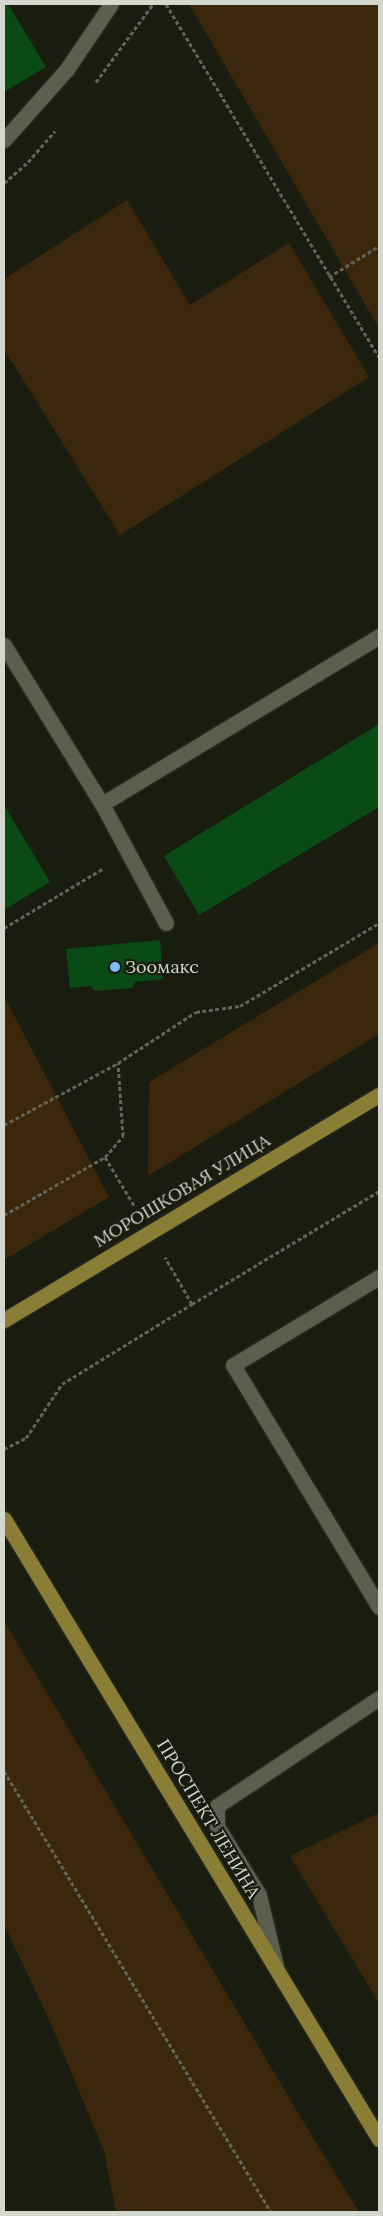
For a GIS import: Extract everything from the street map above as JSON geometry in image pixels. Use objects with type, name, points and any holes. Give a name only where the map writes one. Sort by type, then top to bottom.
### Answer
[{"type":"main road","name":"МОРОШКОВАЯ УЛИЦА","points":[[4,1320],[379,1094]]},
{"type":"main road","name":"ПРОСПЕКТ ЛЕНИНА","points":[[4,1519],[379,2139]]},
{"type":"lane","points":[[4,140],[67,69],[111,4]]},
{"type":"lane","points":[[102,804],[379,636]]},
{"type":"lane","points":[[4,645],[102,804],[166,923]]},
{"type":"lane","points":[[379,1277],[233,1365],[379,1608]]},
{"type":"lane","points":[[276,1967],[259,1894],[217,1826],[217,1806],[379,1698]]},
{"type":"path","points":[[166,4],[379,357]]},
{"type":"path","points":[[330,277],[379,246]]},
{"type":"path","points":[[4,928],[130,853]]},
{"type":"path","points":[[4,1125],[118,1063],[196,1012],[240,1006],[379,923]]},
{"type":"path","points":[[105,1157],[123,1136],[118,1063]]},
{"type":"path","points":[[192,1304],[379,1191]]},
{"type":"path","points":[[4,1449],[26,1438]]},
{"type":"path","points":[[4,1771],[271,2212]]},
{"type":"shaded area","points":[[189,4],[379,4],[379,328]]},
{"type":"shaded area","points":[[127,200],[190,305],[289,243],[369,377],[120,535],[4,349],[4,279]]},
{"type":"shaded area","points":[[379,943],[379,1034],[148,1176],[149,1082]]},
{"type":"shaded area","points":[[4,996],[109,1197],[4,1260]]},
{"type":"shaded area","points":[[4,1621],[359,2212],[116,2212],[104,2151],[51,2024],[4,1924]]},
{"type":"shaded area","points":[[379,1813],[379,2003],[290,1856]]},
{"type":"building","points":[[4,4],[8,4],[46,67],[4,92]]},
{"type":"building","points":[[379,724],[379,807],[199,915],[164,856]]},
{"type":"building","points":[[4,805],[50,882],[4,910]]},
{"type":"building","points":[[160,940],[163,979],[135,982],[132,988],[95,991],[91,986],[70,988],[66,949]]},
{"type":"place","name":"Зоомакс","points":[[115,967]]}]
